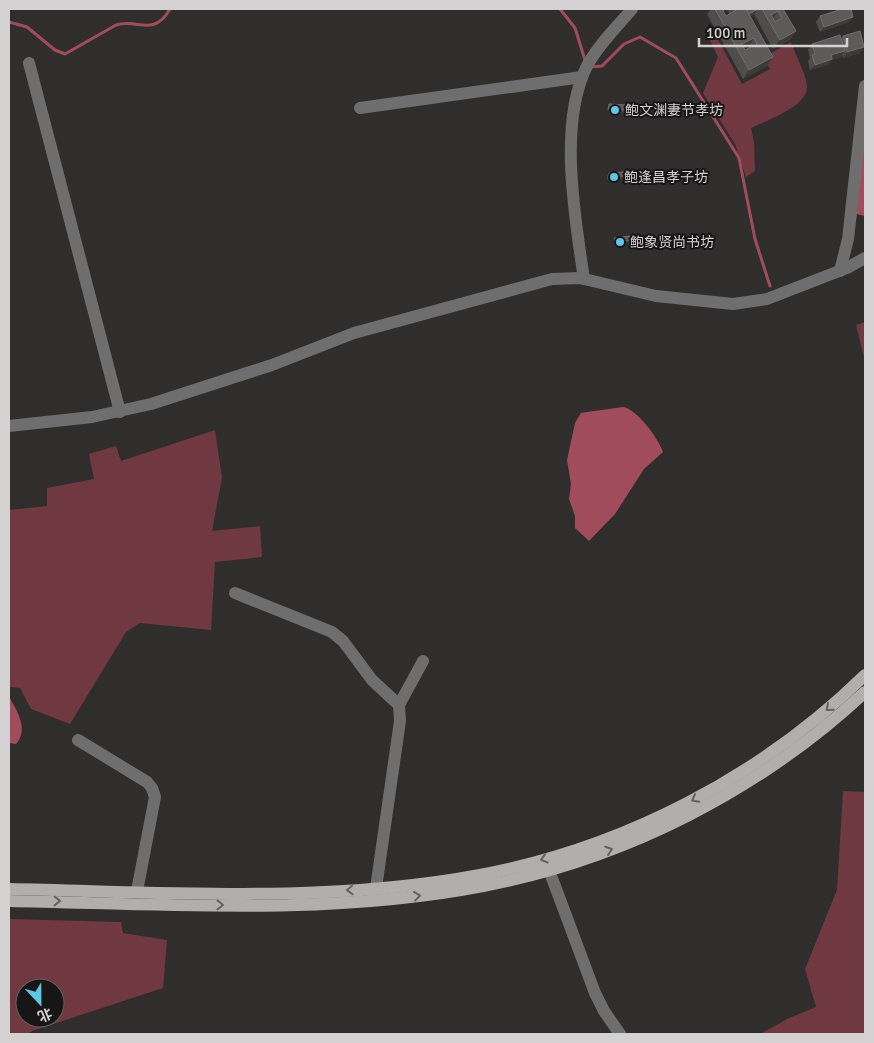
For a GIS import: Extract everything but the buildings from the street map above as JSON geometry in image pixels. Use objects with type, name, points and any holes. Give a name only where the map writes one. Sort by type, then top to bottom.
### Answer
[{"type":"main road","points":[[9,889],[274,893],[376,888],[439,882],[507,869],[587,846],[648,822],[704,794],[755,763],[817,719],[865,675]]},
{"type":"main road","points":[[9,900],[254,905],[357,902],[483,886],[549,870],[652,833],[710,804],[786,757],[832,722],[865,692]]},
{"type":"street","points":[[584,279],[571,192],[577,95],[582,77],[595,54],[632,9]]},
{"type":"street","points":[[30,63],[120,412]]},
{"type":"street","points":[[360,108],[582,77]]},
{"type":"street","points":[[840,270],[848,240],[865,86]]},
{"type":"street","points":[[9,426],[120,412],[272,365],[354,332],[552,279],[584,279],[656,296],[733,304],[766,299],[840,270],[865,258]]},
{"type":"street","points":[[235,593],[332,632],[343,641],[372,680],[399,705]]},
{"type":"street","points":[[376,888],[400,721],[399,705],[423,661]]},
{"type":"street","points":[[78,740],[147,782],[154,791],[155,798],[137,891]]},
{"type":"street","points":[[549,870],[595,992],[607,1016],[620,1034]]},
{"type":"shaded area","points":[[714,32],[742,84],[770,69],[764,57],[791,42],[806,81],[806,93],[794,106],[776,117],[751,128],[754,142],[755,171],[746,177],[735,144],[703,93],[718,57],[708,36]]},
{"type":"shaded area","points":[[865,124],[865,216],[856,214]]},
{"type":"shaded area","points":[[865,322],[865,361],[856,325]]},
{"type":"shaded area","points":[[623,407],[640,418],[657,440],[663,452],[644,469],[615,514],[589,541],[575,528],[575,516],[569,499],[571,484],[567,460],[575,423],[581,413]]},
{"type":"shaded area","points":[[215,430],[222,478],[212,531],[260,526],[262,557],[215,562],[211,630],[140,623],[126,632],[70,724],[31,709],[20,688],[9,687],[9,510],[47,506],[47,488],[94,479],[89,454],[116,446],[121,461]]},
{"type":"shaded area","points":[[9,697],[22,726],[22,733],[16,744],[9,743]]},
{"type":"shaded area","points":[[843,791],[865,792],[865,1034],[760,1034],[787,1019],[816,1007],[805,969],[837,890]]},
{"type":"shaded area","points":[[9,919],[121,922],[123,933],[167,940],[163,988],[65,1020],[65,978],[15,978],[15,1028],[41,1028],[27,1034],[9,1034]]},
{"type":"waterway","points":[[9,22],[27,27],[55,50],[65,54],[116,25],[124,23],[151,25],[157,23],[164,18],[170,9]]},
{"type":"waterway","points":[[560,9],[575,28],[585,60]]},
{"type":"waterway","points":[[589,67],[602,66],[624,44],[640,37],[676,58],[739,158],[755,239],[770,286]]},
{"type":"place","name":"鲍文渊妻节孝坊","points":[[615,110]]},
{"type":"place","name":"鲍逢昌孝子坊","points":[[614,177]]},
{"type":"place","name":"鲍象贤尚书坊","points":[[620,242]]}]
